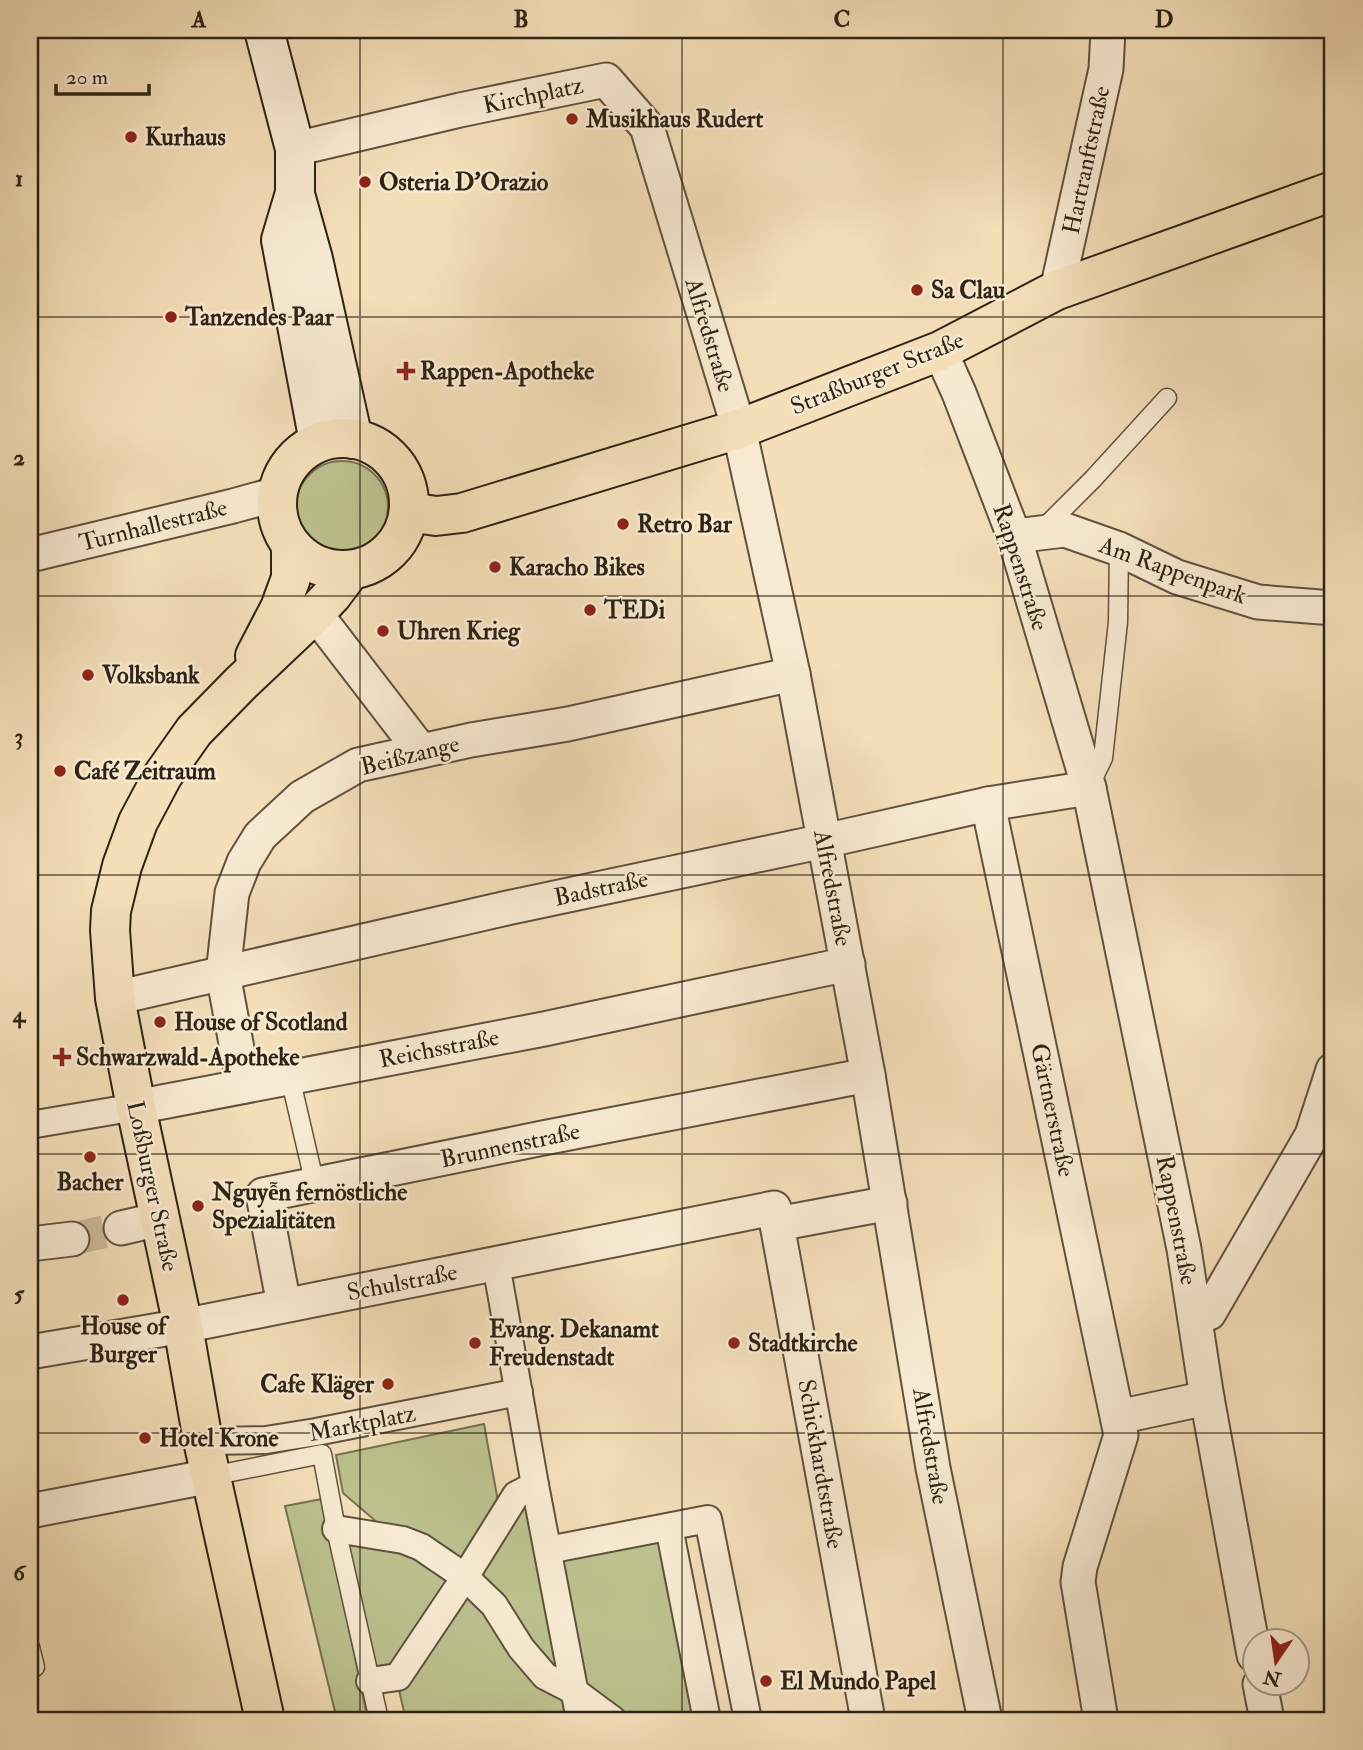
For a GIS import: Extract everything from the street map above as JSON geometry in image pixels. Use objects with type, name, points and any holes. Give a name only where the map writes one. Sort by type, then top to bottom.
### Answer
[{"type":"main road","points":[[264,30],[295,149],[295,193],[313,258],[336,440]]},
{"type":"main road","name":"Straßburger Straße","points":[[409,512],[436,516],[462,513],[739,429],[940,351],[1057,290],[1333,191]]},
{"type":"main road","points":[[336,440],[370,443],[384,452],[396,464],[405,479],[409,495],[409,512],[403,534],[390,552],[372,565],[350,571],[328,570],[308,561],[291,547],[281,531],[276,513],[276,494],[281,477],[291,462],[304,450],[336,440]]},
{"type":"main road","name":"Loßburger Straße","points":[[241,683],[280,608],[291,578],[291,547]]},
{"type":"main road","name":"Loßburger Straße","points":[[265,1720],[207,1459],[183,1326],[136,1107],[116,998],[111,911],[122,866],[138,822],[163,775],[194,731],[315,613],[350,571]]},
{"type":"street","name":"Hartranftstraße","points":[[1057,290],[1105,69],[1108,30]]},
{"type":"street","name":"Kirchplatz","points":[[295,149],[460,110],[606,80]]},
{"type":"street","name":"Alfredstraße","points":[[606,80],[647,127],[739,429],[793,674],[868,1075],[933,1468],[985,1720]]},
{"type":"street","name":"Rappenstraße","points":[[940,351],[1027,534],[1089,788],[1184,1250],[1207,1398],[1250,1628]]},
{"type":"street","name":"Turnhallestraße","points":[[30,555],[276,494]]},
{"type":"street","name":"Am Rappenpark","points":[[1027,534],[1065,530],[1119,549],[1177,577],[1258,602],[1333,608]]},
{"type":"street","points":[[315,613],[422,751]]},
{"type":"street","name":"Beißzange","points":[[244,1086],[223,974],[232,893],[244,862],[260,836],[302,797],[358,765],[471,740],[568,724],[793,674]]},
{"type":"street","name":"Badstraße","points":[[116,998],[507,908],[988,804],[1089,788]]},
{"type":"street","name":"Gärtnerstraße","points":[[988,804],[1121,1435],[1080,1567],[1078,1582],[1101,1720]]},
{"type":"street","name":"Reichsstraße","points":[[30,1125],[544,1029],[848,964]]},
{"type":"street","points":[[1195,1317],[1209,1313],[1323,1138],[1333,1070]]},
{"type":"street","name":"Brunnenstraße","points":[[284,1305],[263,1195],[868,1075]]},
{"type":"street","name":"Schulstraße","points":[[30,1352],[183,1326],[496,1264],[775,1216],[890,1203]]},
{"type":"street","name":"Schickhardtstraße","points":[[775,1216],[868,1720]]},
{"type":"street","points":[[121,1228],[160,1219]]},
{"type":"street","points":[[30,1244],[72,1239]]},
{"type":"street","points":[[496,1264],[580,1720]]},
{"type":"street","name":"Marktplatz","points":[[30,1511],[266,1440],[519,1392]]},
{"type":"street","points":[[1118,1417],[1207,1398]]},
{"type":"street","points":[[370,1681],[398,1677],[516,1495],[535,1485]]},
{"type":"street","points":[[548,1550],[708,1519],[748,1720]]},
{"type":"street","points":[[669,1527],[707,1720]]},
{"type":"street","points":[[336,1530],[403,1540],[421,1547],[465,1577],[494,1605],[521,1648],[545,1676],[574,1691],[613,1720]]},
{"type":"street","points":[[1263,1698],[1267,1720]]},
{"type":"lane","points":[[1027,534],[1093,478],[1167,398]]},
{"type":"lane","points":[[1089,788],[1103,758],[1118,622],[1119,549]]},
{"type":"lane","points":[[290,1077],[315,1185]]},
{"type":"lane","points":[[207,1459],[322,1454],[336,1530],[379,1720]]},
{"type":"lane","points":[[30,1647],[35,1667],[30,1668]]},
{"type":"green space","points":[[342,461],[360,464],[375,474],[385,489],[388,507],[385,525],[375,540],[360,550],[342,553],[324,550],[309,540],[299,525],[296,507],[299,489],[309,474],[324,464]]},
{"type":"green space","points":[[484,1424],[499,1507],[460,1566],[379,1524],[343,1493],[336,1455]]},
{"type":"green space","points":[[528,1496],[560,1678],[473,1577]]},
{"type":"green space","points":[[322,1499],[368,1720],[337,1720],[285,1506]]},
{"type":"green space","points":[[668,1536],[702,1720],[626,1720],[588,1694],[557,1557]]},
{"type":"green space","points":[[346,1540],[387,1543],[455,1577],[393,1668],[377,1672]]},
{"type":"green space","points":[[466,1586],[565,1699],[569,1720],[406,1720],[398,1686]]},
{"type":"tunnel","points":[[72,1239],[121,1228]]},
{"type":"place","name":"Musikhaus Rudert","points":[[572,119]]},
{"type":"place","name":"Kurhaus","points":[[131,137]]},
{"type":"place","name":"Osteria D'Orazio","points":[[365,182]]},
{"type":"place","name":"Sa Clau","points":[[917,290]]},
{"type":"place","name":"Tanzendes Paar","points":[[171,317]]},
{"type":"place","name":"Rappen-Apotheke","points":[[406,371]]},
{"type":"place","name":"Retro Bar","points":[[623,524]]},
{"type":"place","name":"Karacho Bikes","points":[[495,567]]},
{"type":"place","name":"TEDi","points":[[590,610]]},
{"type":"place","name":"Uhren Krieg","points":[[383,631]]},
{"type":"place","name":"Volksbank","points":[[88,675]]},
{"type":"place","name":"Café Zeitraum","points":[[60,771]]},
{"type":"place","name":"House of Scotland","points":[[160,1022]]},
{"type":"place","name":"Schwarzwald-Apotheke","points":[[62,1057]]},
{"type":"place","name":"Bacher","points":[[90,1157]]},
{"type":"place","name":"Nguyễn fernöstliche Spezialitäten","points":[[198,1206]]},
{"type":"place","name":"House of Burger","points":[[123,1300]]},
{"type":"place","name":"Evang. Dekanamt Freudenstadt","points":[[475,1343]]},
{"type":"place","name":"Stadtkirche","points":[[734,1343]]},
{"type":"place","name":"Cafe Kläger","points":[[388,1384]]},
{"type":"place","name":"Hotel Krone","points":[[145,1438]]},
{"type":"place","name":"El Mundo Papel","points":[[766,1681]]}]
